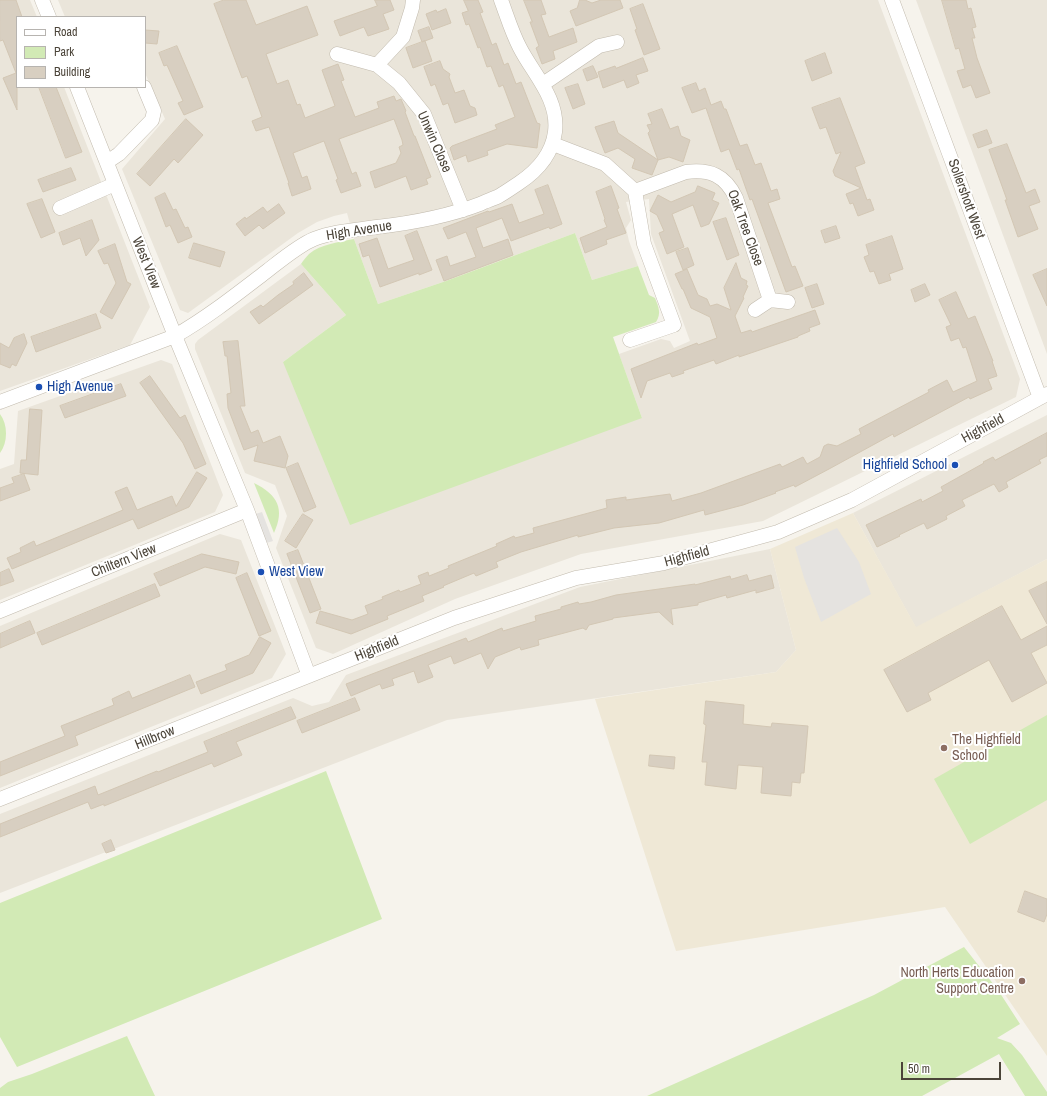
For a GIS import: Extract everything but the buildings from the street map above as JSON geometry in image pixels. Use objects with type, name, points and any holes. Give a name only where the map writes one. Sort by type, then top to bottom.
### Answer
[{"type":"street","points":[[42,0],[49,16]]},
{"type":"street","points":[[377,66],[403,37],[412,8],[412,0]]},
{"type":"street","name":"High Avenue","points":[[0,402],[176,336],[201,321],[288,256],[314,239],[342,231],[425,220],[463,210],[498,197],[525,178],[537,168],[548,155],[553,144],[555,119],[553,106],[543,84],[529,66],[516,41],[501,0]]},
{"type":"street","name":"Sollershott West","points":[[892,0],[1044,396]]},
{"type":"street","points":[[543,84],[599,46],[617,42]]},
{"type":"street","name":"Unwin Close","points":[[337,54],[377,66],[399,83],[424,114],[463,210]]},
{"type":"street","name":"West View","points":[[77,88],[247,510],[309,676]]},
{"type":"street","points":[[107,162],[119,154],[152,120],[154,111],[144,88]]},
{"type":"street","points":[[553,144],[605,164],[635,191],[644,244],[674,325],[630,340]]},
{"type":"street","name":"Oak Tree Close","points":[[635,191],[675,176],[694,171],[711,173],[719,176],[732,189],[736,198],[770,300]]},
{"type":"street","points":[[60,208],[115,184]]},
{"type":"street","points":[[755,310],[770,300],[788,302]]},
{"type":"street","name":"Highfield","points":[[309,676],[454,618],[576,578],[664,563],[778,532],[852,500],[1044,396]]},
{"type":"street","name":"Chiltern View","points":[[0,611],[247,510]]},
{"type":"street","name":"Hillbrow","points":[[0,799],[309,676]]},
{"type":"shaded area","points":[[0,0],[30,0],[37,16],[16,16],[16,88],[64,88],[150,307],[130,345],[0,391]]},
{"type":"shaded area","points":[[58,0],[878,0],[1020,379],[1016,397],[763,521],[581,554],[455,599],[333,654],[316,648],[276,548],[287,516],[275,485],[245,473],[195,349],[195,344],[198,340],[301,264],[346,315],[283,362],[642,418],[619,354],[661,339],[670,341],[674,348],[690,341],[651,234],[649,199],[626,202],[631,220],[626,228],[638,266],[592,280],[575,233],[446,281],[378,304],[354,239],[347,213],[317,222],[298,233],[188,313],[180,310],[122,169],[165,119],[146,75],[146,16],[65,16]]},
{"type":"shaded area","points":[[916,0],[1047,0],[1047,354]]},
{"type":"shaded area","points":[[161,360],[172,364],[223,495],[215,512],[0,600],[0,469],[14,464],[18,411]]},
{"type":"shaded area","points":[[1047,415],[1047,559],[916,628],[853,513]]},
{"type":"shaded area","points":[[262,512],[273,541],[263,544],[252,515]]},
{"type":"shaded area","points":[[853,513],[916,627],[1047,559],[1047,1056],[945,907],[676,951],[595,699],[776,672],[796,650],[770,549]]},
{"type":"shaded area","points":[[837,528],[859,562],[871,594],[821,622],[804,578],[795,547]]},
{"type":"shaded area","points":[[220,534],[241,540],[286,654],[272,678],[0,788],[0,626]]},
{"type":"shaded area","points":[[770,549],[796,650],[776,672],[447,720],[0,893],[0,814],[293,698],[312,706],[329,702],[346,675],[580,587]]},
{"type":"green space","points":[[575,233],[592,280],[638,266],[649,295],[655,298],[659,310],[659,316],[656,322],[613,337],[642,418],[350,525],[283,362],[346,315],[301,264],[309,254],[319,248],[354,239],[378,304],[446,281]]},
{"type":"green space","points":[[0,414],[6,428],[6,439],[0,453]]},
{"type":"green space","points":[[254,483],[269,492],[277,504],[279,517],[274,533]]},
{"type":"green space","points":[[1047,715],[1047,800],[970,844],[934,779]]},
{"type":"green space","points":[[326,771],[382,919],[17,1067],[0,1037],[0,903]]},
{"type":"green space","points":[[964,947],[998,990],[1020,1024],[997,1038],[1011,1043],[1022,1055],[1047,1092],[1047,1096],[1025,1096],[999,1054],[922,1096],[647,1096],[874,995]]},
{"type":"green space","points":[[127,1036],[155,1096],[0,1096],[0,1088],[8,1082]]},
{"type":"place","name":"High Avenue","points":[[39,387]]},
{"type":"place","name":"Highfield School","points":[[955,465]]},
{"type":"place","name":"West View","points":[[261,572]]},
{"type":"place","name":"The Highfield School","points":[[944,748]]},
{"type":"place","name":"North Herts Education Support Centre","points":[[1022,981]]}]
